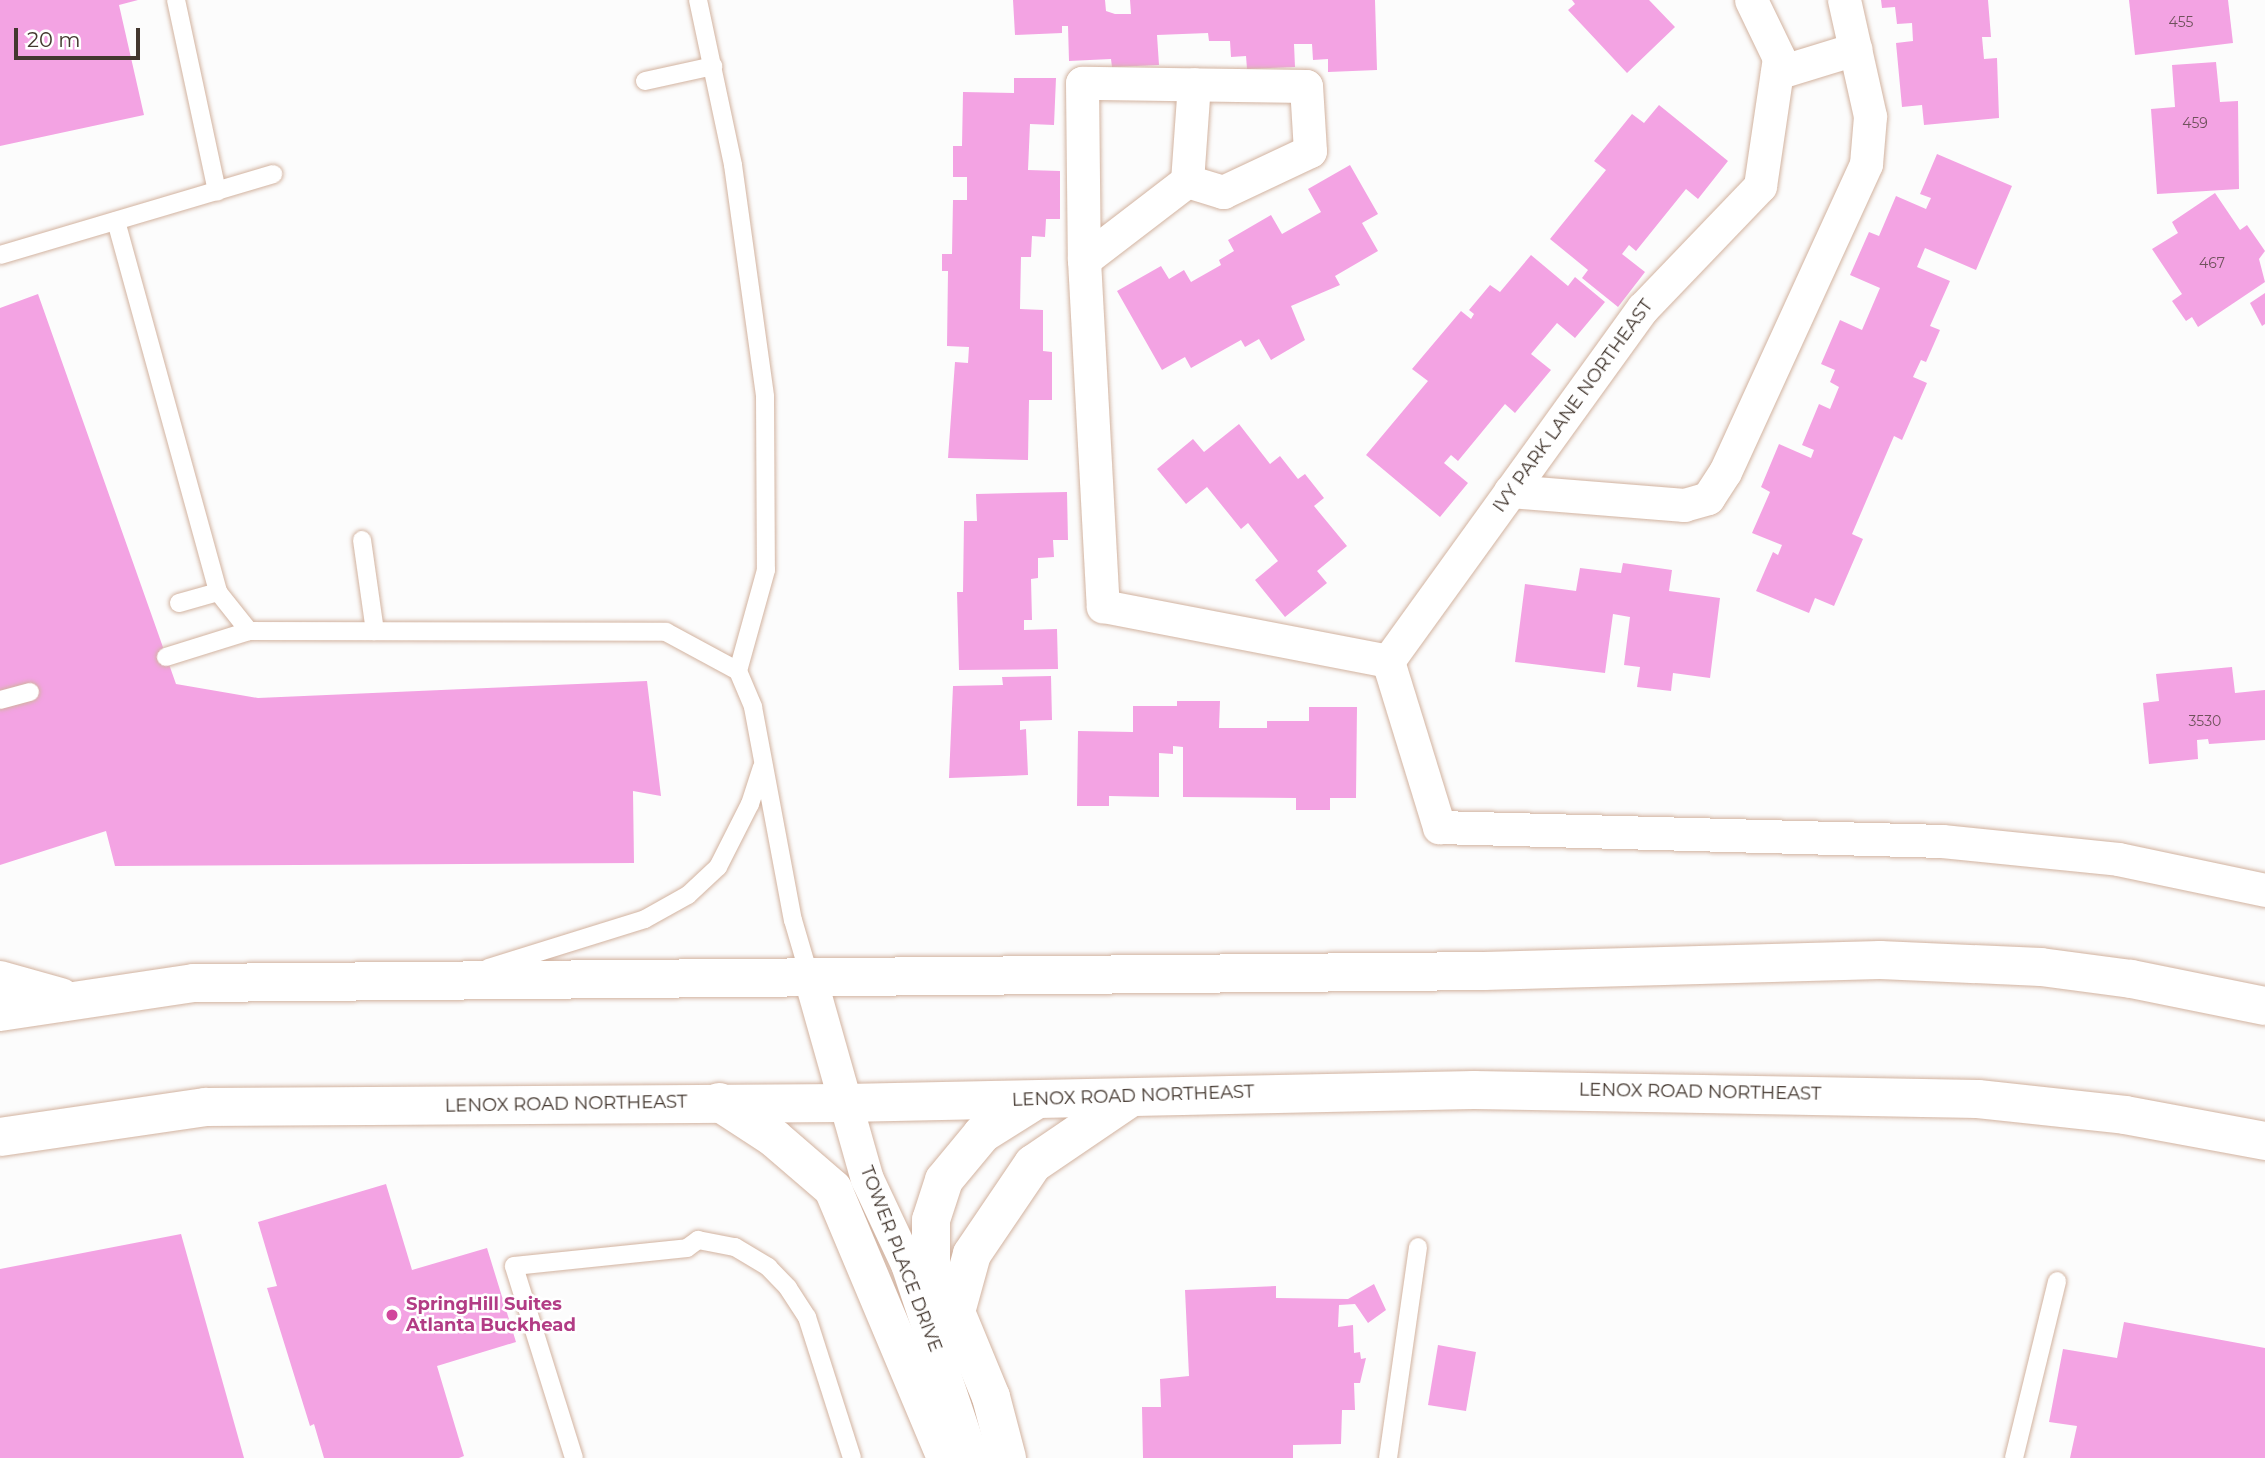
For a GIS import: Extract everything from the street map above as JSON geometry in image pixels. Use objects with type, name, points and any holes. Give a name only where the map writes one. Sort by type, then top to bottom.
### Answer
[{"type":"main road","points":[[0,1012],[194,983],[1484,971],[1881,960],[2041,967],[2131,979],[2265,1006]]},
{"type":"main road","points":[[0,979],[70,1000]]},
{"type":"main road","name":"LENOX ROAD NORTHEAST","points":[[0,1137],[90,1121],[205,1107],[717,1101],[846,1103],[1130,1098],[1271,1091],[1834,1094],[1978,1099],[2125,1115],[2265,1142]]},
{"type":"main road","points":[[956,1312],[972,1254],[1033,1164],[1130,1098]]},
{"type":"main road","points":[[1007,1458],[990,1396],[956,1312],[930,1269],[931,1220],[944,1180],[982,1134],[1036,1100]]},
{"type":"main road","points":[[717,1101],[774,1138],[833,1189],[946,1458]]},
{"type":"street","name":"IVY PARK LANE NORTHEAST","points":[[1388,661],[1643,308],[1760,186],[1779,58],[1751,0]]},
{"type":"street","points":[[1510,491],[1684,505],[1708,498],[1725,472],[1866,164],[1870,116],[1844,0]]},
{"type":"street","points":[[1777,73],[1855,49]]},
{"type":"street","points":[[1187,181],[1223,192],[1310,151],[1306,86],[1082,83],[1084,260],[1103,606],[1388,661],[1439,827],[1942,841],[2118,859],[2265,890]]},
{"type":"street","points":[[1084,260],[1187,181],[1194,84]]},
{"type":"street","name":"TOWER PLACE DRIVE","points":[[810,978],[867,1179],[906,1264],[972,1458]]},
{"type":"lane","points":[[176,0],[218,192]]},
{"type":"lane","points":[[698,0],[733,165],[765,397],[766,570],[738,671],[753,707],[762,768],[810,978]]},
{"type":"lane","points":[[645,81],[713,66]]},
{"type":"lane","points":[[0,255],[273,174]]},
{"type":"lane","points":[[116,221],[218,592],[249,631]]},
{"type":"lane","points":[[362,540],[375,631]]},
{"type":"lane","points":[[180,603],[218,592]]},
{"type":"lane","points":[[166,657],[249,631],[666,632],[738,671]]},
{"type":"lane","points":[[0,700],[30,692]]},
{"type":"lane","points":[[447,980],[645,919],[688,895],[718,867],[750,804],[762,768]]},
{"type":"lane","points":[[574,1458],[514,1266],[687,1248],[698,1240],[735,1247],[768,1267],[788,1288],[807,1317],[852,1458]]},
{"type":"lane","points":[[1388,1458],[1418,1247]]},
{"type":"lane","points":[[2014,1458],[2057,1281]]},
{"type":"building","points":[[0,0],[138,0],[119,5],[144,115],[0,146]]},
{"type":"building","points":[[1013,0],[1105,0],[1106,11],[1131,14],[1130,0],[1375,0],[1377,70],[1328,72],[1328,59],[1313,60],[1312,44],[1294,44],[1295,67],[1247,69],[1246,56],[1231,57],[1230,41],[1209,41],[1208,33],[1157,35],[1159,65],[1112,67],[1111,59],[1069,61],[1068,26],[1062,26],[1062,33],[1015,35]]},
{"type":"building","points":[[1572,0],[1649,0],[1675,27],[1627,73],[1568,10],[1575,4]]},
{"type":"building","points":[[1881,0],[1988,0],[1991,37],[1982,37],[1984,59],[1997,58],[1999,118],[1924,125],[1922,105],[1902,107],[1896,43],[1913,41],[1912,23],[1897,24],[1895,7],[1882,8]]},
{"type":"building","points":[[2129,0],[2228,0],[2233,43],[2135,55]]},
{"type":"building","points":[[2216,62],[2220,102],[2238,101],[2239,189],[2157,194],[2151,109],[2175,107],[2172,65]]},
{"type":"building","points":[[1014,78],[1056,78],[1054,125],[1030,124],[1028,170],[1060,171],[1060,219],[1046,219],[1045,237],[1032,236],[1031,257],[1021,257],[1020,309],[1043,310],[1043,351],[1052,352],[1052,400],[1029,400],[1028,460],[948,458],[955,362],[968,363],[969,347],[947,346],[948,271],[942,271],[942,254],[952,254],[953,200],[967,200],[967,177],[953,177],[953,146],[962,146],[963,92],[1014,93]]},
{"type":"building","points":[[1659,105],[1728,161],[1698,199],[1686,189],[1636,251],[1629,245],[1622,254],[1645,272],[1618,307],[1582,278],[1588,270],[1550,239],[1606,170],[1594,161],[1632,114],[1644,123]]},
{"type":"building","points":[[1937,154],[2012,186],[1976,270],[1925,248],[1917,267],[1950,281],[1930,326],[1940,330],[1926,362],[1921,360],[1913,377],[1927,383],[1902,440],[1894,436],[1852,534],[1863,539],[1834,606],[1815,598],[1809,613],[1756,591],[1773,552],[1778,555],[1782,545],[1752,533],[1770,492],[1761,487],[1779,444],[1811,458],[1814,450],[1802,445],[1819,404],[1830,409],[1839,387],[1830,382],[1835,370],[1821,364],[1840,320],[1862,330],[1880,288],[1850,275],[1869,232],[1879,236],[1896,196],[1926,209],[1931,198],[1920,194]]},
{"type":"building","points":[[1350,165],[1378,214],[1362,223],[1378,251],[1335,276],[1340,285],[1291,306],[1305,340],[1271,360],[1259,339],[1245,347],[1241,340],[1191,368],[1185,357],[1162,370],[1117,291],[1161,266],[1169,279],[1184,270],[1191,282],[1221,265],[1219,260],[1234,251],[1228,240],[1271,215],[1282,234],[1321,212],[1308,189]]},
{"type":"building","points":[[2215,193],[2240,230],[2247,225],[2265,251],[2259,259],[2265,282],[2198,327],[2192,317],[2186,321],[2172,301],[2182,294],[2152,249],[2178,233],[2172,222]]},
{"type":"building","points":[[1531,255],[1568,286],[1575,277],[1605,302],[1575,338],[1557,323],[1531,354],[1551,370],[1515,413],[1505,404],[1458,461],[1451,455],[1444,463],[1468,483],[1440,517],[1366,455],[1428,381],[1412,369],[1461,311],[1471,319],[1474,314],[1469,310],[1490,285],[1500,292]]},
{"type":"building","points":[[2265,293],[2265,324],[2262,326],[2250,303]]},
{"type":"building","points":[[38,294],[176,684],[258,698],[647,681],[661,796],[633,791],[634,863],[115,866],[106,831],[0,865],[0,308]]},
{"type":"building","points":[[1239,424],[1270,464],[1280,456],[1298,479],[1305,474],[1324,498],[1314,506],[1347,546],[1317,571],[1327,583],[1285,617],[1255,580],[1278,561],[1248,523],[1241,529],[1207,487],[1186,504],[1157,469],[1193,439],[1204,452]]},
{"type":"building","points":[[1067,492],[1068,540],[1053,540],[1054,557],[1038,558],[1038,578],[1031,579],[1032,620],[1024,620],[1024,630],[1057,629],[1058,669],[959,670],[957,592],[963,592],[964,521],[977,521],[976,494]]},
{"type":"building","points":[[1623,563],[1672,570],[1669,591],[1720,598],[1710,678],[1673,673],[1671,691],[1637,687],[1640,667],[1624,665],[1630,617],[1613,614],[1605,673],[1515,662],[1525,584],[1576,591],[1580,568],[1621,573]]},
{"type":"building","points":[[2232,667],[2235,693],[2265,690],[2265,740],[2209,744],[2208,739],[2197,740],[2198,759],[2149,764],[2143,703],[2159,701],[2156,674]]},
{"type":"building","points":[[1051,676],[1052,720],[1020,721],[1020,730],[1026,729],[1028,775],[949,778],[953,686],[1003,685],[1002,677]]},
{"type":"building","points":[[1177,701],[1220,701],[1219,728],[1267,728],[1267,721],[1309,721],[1309,707],[1357,707],[1356,798],[1330,798],[1330,810],[1296,810],[1296,798],[1183,797],[1183,747],[1173,746],[1173,754],[1159,753],[1159,797],[1109,796],[1109,806],[1077,806],[1078,731],[1133,732],[1133,706],[1177,706]]},
{"type":"building","name":"SpringHill Suites Atlanta Buckhead","points":[[386,1184],[412,1270],[487,1248],[516,1342],[437,1366],[464,1456],[459,1458],[324,1458],[314,1424],[310,1426],[267,1288],[277,1286],[258,1222]]},
{"type":"building","points":[[181,1234],[244,1458],[0,1458],[0,1269]]},
{"type":"building","points":[[1374,1284],[1386,1310],[1368,1323],[1355,1304],[1339,1305],[1338,1327],[1353,1325],[1354,1353],[1360,1352],[1361,1359],[1366,1358],[1360,1383],[1354,1383],[1355,1410],[1342,1410],[1341,1444],[1293,1445],[1293,1458],[1143,1458],[1142,1407],[1161,1407],[1160,1379],[1189,1376],[1185,1290],[1276,1286],[1276,1298],[1348,1299]]},
{"type":"building","points":[[2124,1322],[2265,1348],[2265,1458],[2070,1458],[2077,1426],[2049,1422],[2063,1349],[2117,1358]]},
{"type":"building","points":[[1438,1345],[1476,1352],[1466,1411],[1428,1405]]},
{"type":"place","name":"SpringHill Suites Atlanta Buckhead","points":[[392,1315]]}]
